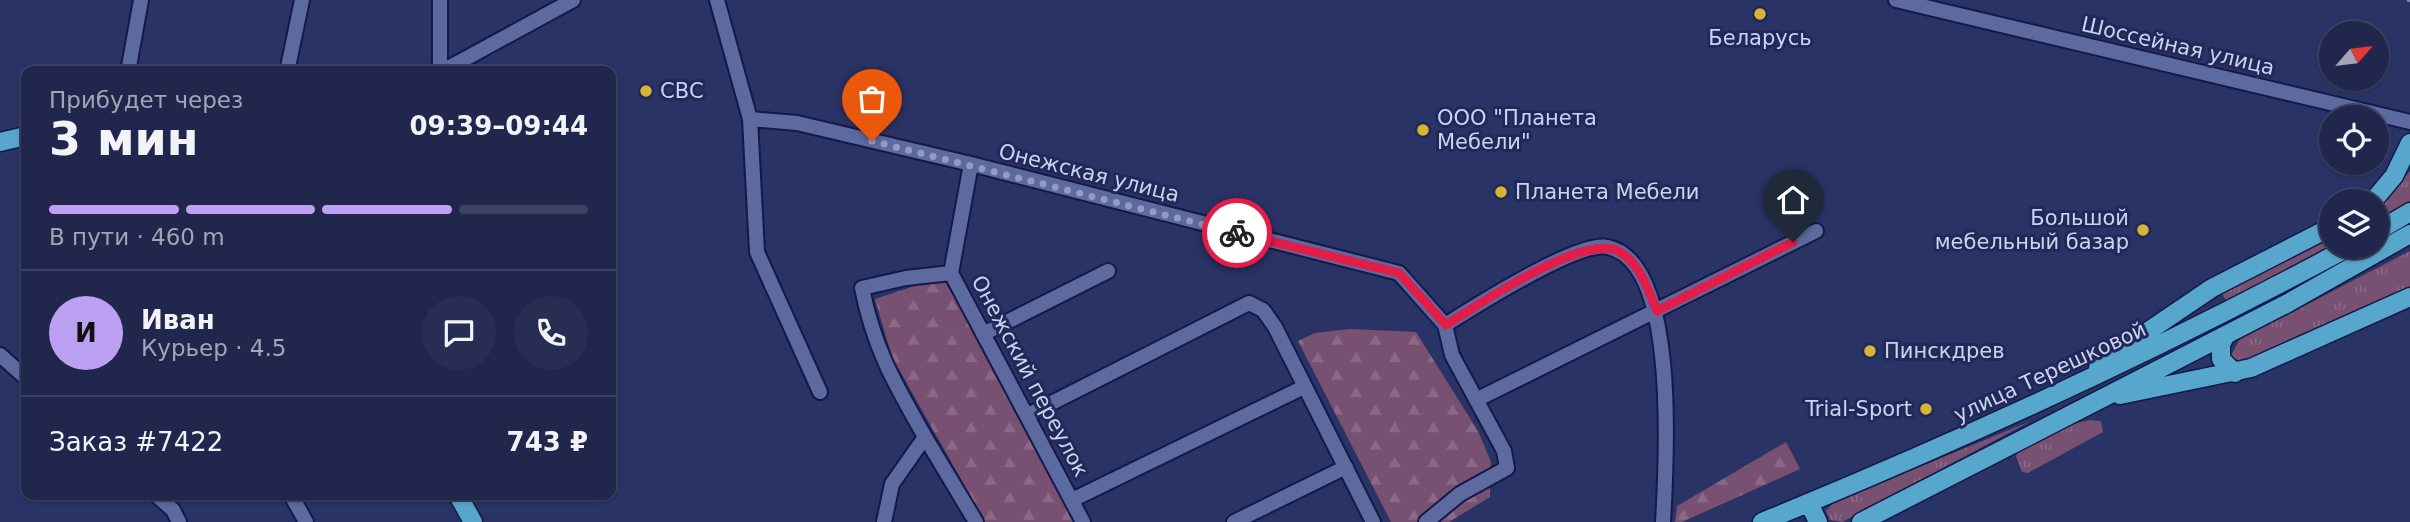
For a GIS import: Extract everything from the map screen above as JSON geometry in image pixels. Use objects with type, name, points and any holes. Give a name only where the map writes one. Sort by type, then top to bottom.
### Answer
[{"type":"main road","points":[[0,142],[21,137]]},
{"type":"main road","points":[[2384,189],[2394,176],[2410,143]]},
{"type":"main road","points":[[2389,224],[2410,212]]},
{"type":"main road","points":[[2087,380],[2110,356],[2212,288],[2319,234]]},
{"type":"main road","name":"улица Терешковой","points":[[1861,522],[2226,335],[2410,234]]},
{"type":"main road","name":"улица Терешковой","points":[[1762,522],[1907,463],[2087,380],[2326,259]]},
{"type":"main road","points":[[2212,288],[2208,303],[2219,314]]},
{"type":"main road","points":[[2098,400],[2235,373],[2314,342],[2410,297]]},
{"type":"main road","points":[[2226,335],[2221,344],[2221,359],[2235,373]]},
{"type":"main road","points":[[2058,393],[2068,415]]},
{"type":"main road","points":[[461,500],[473,522]]},
{"type":"main road","points":[[1809,503],[1818,522]]},
{"type":"street","points":[[129,66],[141,0]]},
{"type":"street","points":[[288,66],[302,0]]},
{"type":"street","points":[[440,0],[441,66]]},
{"type":"street","points":[[452,66],[573,0]]},
{"type":"street","points":[[717,0],[750,119],[757,252],[820,392]]},
{"type":"street","name":"Шоссейная улица","points":[[1896,0],[2410,122]]},
{"type":"street","name":"Онежская улица","points":[[750,119],[797,123],[971,164],[1399,273],[1446,325],[1452,355],[1504,451],[1507,468],[1460,494],[1426,522]]},
{"type":"street","name":"Онежский переулок","points":[[971,164],[951,272],[1083,522]]},
{"type":"street","points":[[1476,400],[1816,231]]},
{"type":"street","points":[[1446,325],[1516,281],[1588,249],[1607,246],[1622,253],[1640,272],[1657,311],[1661,337],[1667,458],[1663,522]]},
{"type":"street","points":[[983,334],[1108,271]]},
{"type":"street","points":[[951,272],[862,288],[870,330],[889,372],[976,522]]},
{"type":"street","points":[[1028,415],[1249,303],[1263,310],[1275,327],[1373,522]]},
{"type":"street","points":[[0,355],[21,374]]},
{"type":"street","points":[[1072,500],[1304,387]]},
{"type":"street","points":[[884,522],[892,484],[925,437]]},
{"type":"street","points":[[1234,522],[1346,467]]},
{"type":"street","points":[[162,500],[173,510],[179,522]]},
{"type":"street","points":[[294,500],[306,522]]},
{"type":"green space","points":[[2410,171],[2410,201],[2389,214],[2389,195]]},
{"type":"green space","points":[[2319,243],[2319,254],[2228,303],[2222,294]]},
{"type":"green space","points":[[2410,251],[2410,289],[2249,363],[2237,364],[2230,357],[2240,339]]},
{"type":"green space","points":[[942,277],[982,343],[1077,522],[985,522],[892,357],[875,299]]},
{"type":"green space","points":[[1350,329],[1416,332],[1478,431],[1491,462],[1490,497],[1449,522],[1391,522],[1298,341],[1315,333]]},
{"type":"green space","points":[[2090,420],[2101,421],[2103,432],[2028,473],[2022,472],[2016,456],[2019,450],[2068,425]]},
{"type":"green space","points":[[2031,421],[1842,522],[1830,520],[1826,511],[1834,502]]},
{"type":"green space","points":[[1786,442],[1800,469],[1682,522],[1675,522],[1677,506]]},
{"type":"way so far","points":[[872,141],[1237,233]]},
{"type":"place","name":"Беларусь","points":[[1760,14]]},
{"type":"place","name":"СВС","points":[[646,91]]},
{"type":"place","name":"ООО \"Планета Мебели\"","points":[[1423,130]]},
{"type":"place","name":"Планета Мебели","points":[[1501,192]]},
{"type":"place","name":"Большой мебельный базар","points":[[2143,230]]},
{"type":"place","name":"Пинскдрев","points":[[1870,351]]},
{"type":"place","name":"Trial-Sport","points":[[1926,409]]},
{"type":"route","points":[[1237,233],[1399,273],[1446,325],[1516,281],[1588,249],[1607,246],[1622,253],[1640,272],[1657,311],[1793,242]]}]
